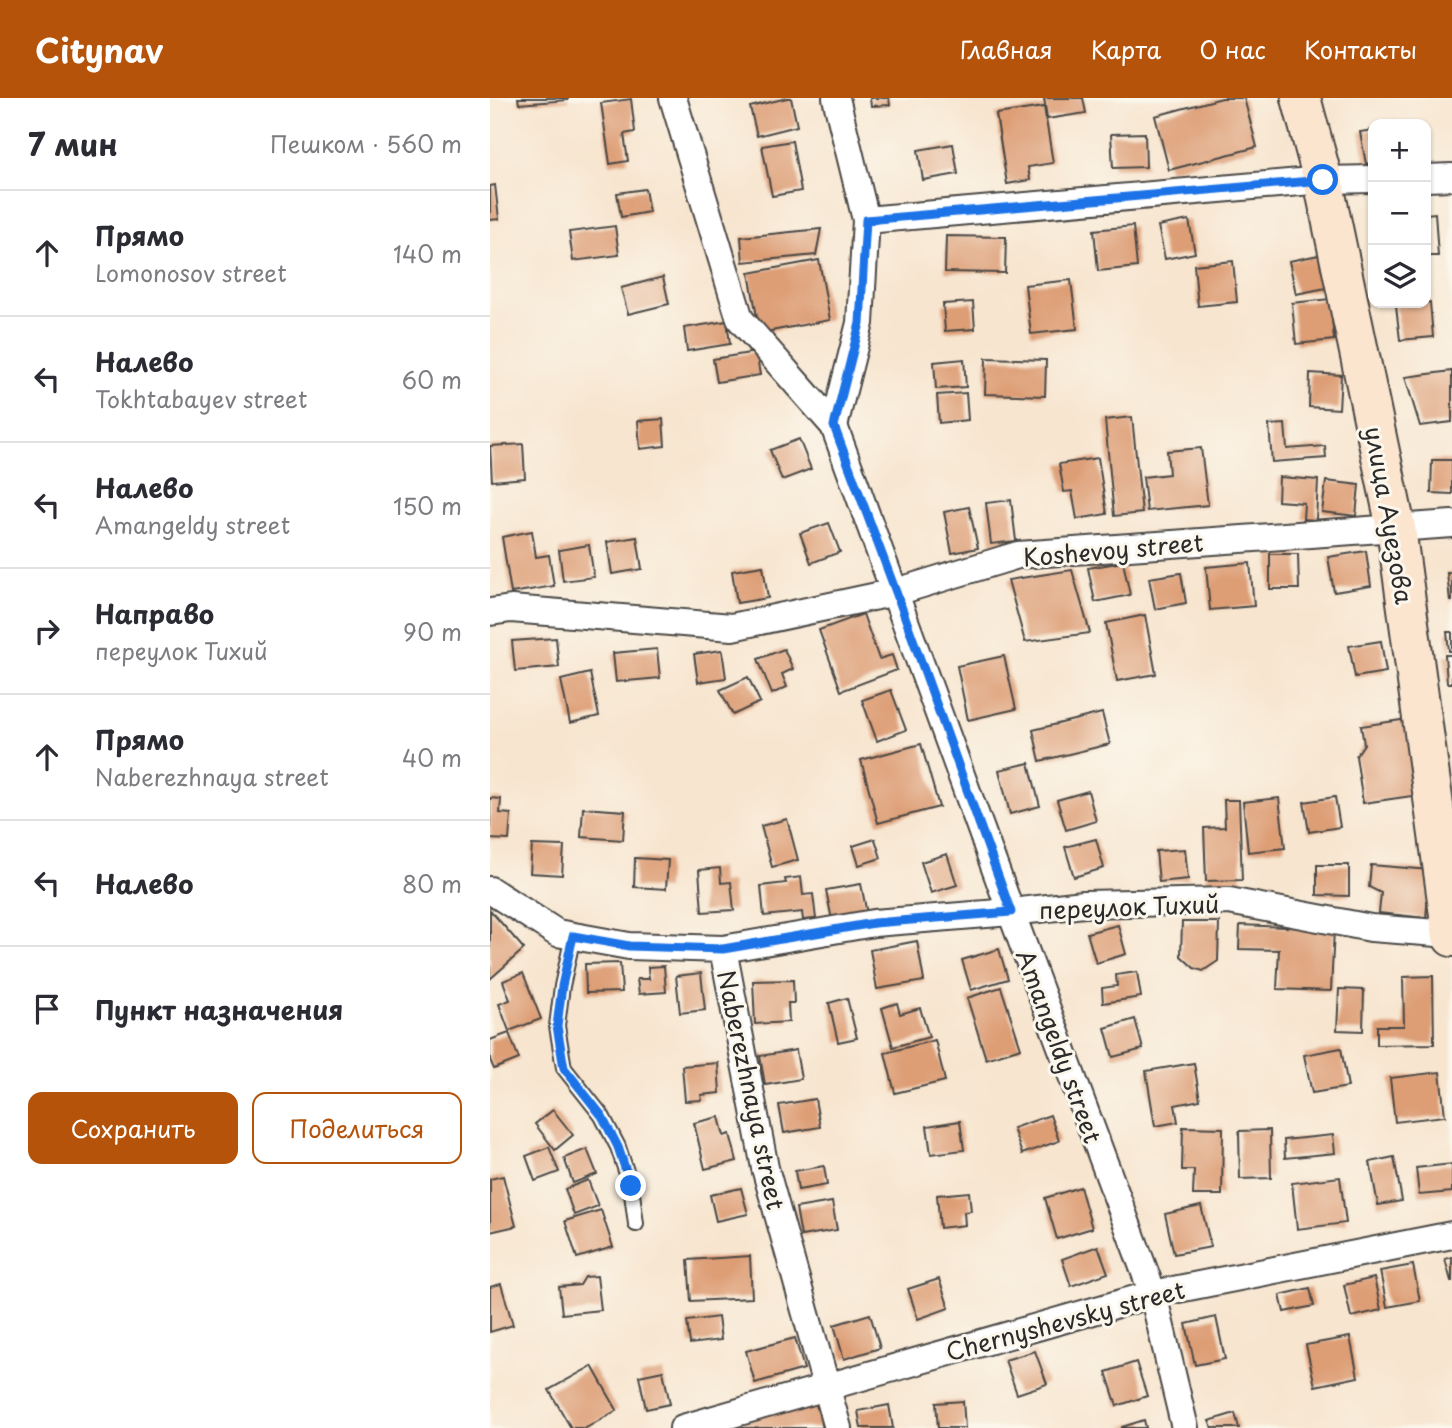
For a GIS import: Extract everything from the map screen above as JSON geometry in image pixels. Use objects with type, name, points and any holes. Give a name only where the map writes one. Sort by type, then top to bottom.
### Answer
[{"type":"street","name":"Amangeldy street","points":[[673,98],[740,319],[834,426],[1153,1294],[1185,1428]]},
{"type":"street","points":[[834,426],[860,323],[866,220],[836,98]]},
{"type":"street","name":"улица Ауезова","points":[[1301,98],[1323,180],[1396,528],[1452,936]]},
{"type":"street","points":[[1431,178],[1452,177]]},
{"type":"street","points":[[866,220],[1323,180],[1368,179]]},
{"type":"street","name":"Koshevoy street","points":[[490,612],[512,609],[732,627],[896,592],[1018,555],[1452,524]]},
{"type":"street","name":"Naberezhnaya street","points":[[490,890],[557,933],[629,946],[723,949],[765,1168],[838,1428]]},
{"type":"street","name":"переулок Тихий","points":[[723,949],[874,923],[1084,904],[1229,901],[1371,928],[1452,936]]},
{"type":"street","name":"Chernyshevsky street","points":[[683,1428],[1153,1294],[1452,1235]]},
{"type":"lane","points":[[573,936],[557,1026],[564,1068],[602,1116],[618,1147],[631,1186],[636,1224]]},
{"type":"building","points":[[518,98],[568,98],[568,100],[519,104]]},
{"type":"building","points":[[791,98],[797,126],[757,136],[750,107]]},
{"type":"building","points":[[870,98],[889,98],[890,105],[871,106]]},
{"type":"building","points":[[1044,98],[1083,98],[1086,113],[1047,119]]},
{"type":"building","points":[[1222,98],[1244,98],[1257,147],[1169,170],[1155,116]]},
{"type":"building","points":[[631,99],[635,132],[624,134],[628,161],[610,164],[601,103]]},
{"type":"building","points":[[1044,107],[1053,163],[1028,167],[1030,180],[1007,184],[996,114]]},
{"type":"building","points":[[1368,131],[1366,164],[1360,132]]},
{"type":"building","points":[[1145,133],[1146,167],[1113,168],[1111,134]]},
{"type":"building","points":[[792,141],[801,191],[772,196],[762,146]]},
{"type":"building","points":[[953,144],[958,174],[923,180],[918,150]]},
{"type":"building","points":[[495,185],[499,219],[490,220],[490,186]]},
{"type":"building","points":[[645,189],[649,212],[621,217],[617,193]]},
{"type":"building","points":[[1431,213],[1435,213],[1438,256],[1431,256]]},
{"type":"building","points":[[1189,220],[1195,253],[1165,259],[1158,226]]},
{"type":"building","points":[[615,226],[619,255],[573,261],[569,232]]},
{"type":"building","points":[[1133,226],[1137,267],[1098,271],[1094,230]]},
{"type":"building","points":[[821,229],[816,255],[743,262],[741,237]]},
{"type":"building","points":[[946,236],[1006,237],[1005,273],[945,272]]},
{"type":"building","points":[[1319,255],[1326,288],[1296,294],[1289,261]]},
{"type":"building","points":[[819,260],[830,320],[760,333],[749,273]]},
{"type":"building","points":[[1233,261],[1237,302],[1198,306],[1194,265]]},
{"type":"building","points":[[663,277],[669,304],[628,314],[621,288]]},
{"type":"building","points":[[1071,280],[1077,329],[1031,334],[1025,285]]},
{"type":"building","points":[[1330,299],[1334,340],[1296,344],[1292,303]]},
{"type":"building","points":[[973,302],[975,329],[945,331],[943,304]]},
{"type":"building","points":[[1396,308],[1431,308],[1433,337],[1400,340]]},
{"type":"building","points":[[727,321],[730,344],[687,351],[684,328]]},
{"type":"building","points":[[756,352],[760,375],[717,382],[713,359]]},
{"type":"building","points":[[986,358],[1046,360],[1045,396],[985,394]]},
{"type":"building","points":[[964,359],[966,387],[936,389],[934,362]]},
{"type":"building","points":[[1452,371],[1452,422],[1420,426],[1405,377]]},
{"type":"building","points":[[1310,373],[1341,375],[1339,409],[1309,407]]},
{"type":"building","points":[[966,393],[968,420],[939,423],[937,395]]},
{"type":"building","points":[[1132,417],[1142,513],[1114,516],[1105,420]]},
{"type":"building","points":[[663,419],[665,446],[640,449],[638,421]]},
{"type":"building","points":[[1285,424],[1287,449],[1325,446],[1326,458],[1272,462],[1269,425]]},
{"type":"building","points":[[799,439],[811,469],[782,480],[770,450]]},
{"type":"building","points":[[523,444],[525,478],[492,481],[490,446]]},
{"type":"building","points":[[1201,448],[1208,505],[1147,511],[1143,477],[1169,474],[1167,451]]},
{"type":"building","points":[[1098,458],[1107,514],[1077,519],[1072,491],[1064,492],[1059,464]]},
{"type":"building","points":[[1432,460],[1452,460],[1452,494],[1431,493]]},
{"type":"building","points":[[1279,477],[1318,480],[1316,520],[1303,519],[1304,503],[1278,501]]},
{"type":"building","points":[[1326,481],[1359,485],[1356,516],[1322,512]]},
{"type":"building","points":[[1011,500],[1016,541],[991,544],[986,503]]},
{"type":"building","points":[[969,507],[978,548],[952,553],[944,512]]},
{"type":"building","points":[[829,523],[840,552],[811,563],[800,533]]},
{"type":"building","points":[[532,531],[536,557],[549,555],[554,586],[511,593],[502,537]]},
{"type":"building","points":[[637,537],[642,569],[612,574],[607,542]]},
{"type":"building","points":[[589,545],[594,577],[563,581],[559,550]]},
{"type":"building","points":[[1366,551],[1371,586],[1334,592],[1328,557]]},
{"type":"building","points":[[1270,554],[1298,554],[1299,589],[1270,589]]},
{"type":"building","points":[[1123,562],[1130,595],[1095,602],[1088,568]]},
{"type":"building","points":[[1250,563],[1254,606],[1210,610],[1206,567]]},
{"type":"building","points":[[763,566],[768,598],[737,603],[732,571]]},
{"type":"building","points":[[1072,570],[1090,633],[1025,642],[1008,580]]},
{"type":"building","points":[[1181,573],[1186,603],[1155,609],[1149,578]]},
{"type":"building","points":[[1447,573],[1452,573],[1452,601],[1450,601]]},
{"type":"building","points":[[863,614],[879,659],[892,655],[897,670],[841,691],[819,630]]},
{"type":"building","points":[[1145,615],[1156,674],[1117,681],[1106,623]]},
{"type":"building","points":[[1447,632],[1452,632],[1452,651],[1449,651]]},
{"type":"building","points":[[556,638],[559,667],[515,671],[512,641]]},
{"type":"building","points":[[1381,641],[1386,672],[1355,677],[1349,646]]},
{"type":"building","points":[[657,649],[660,678],[616,682],[613,653]]},
{"type":"building","points":[[784,649],[793,669],[782,674],[787,687],[772,694],[758,659]]},
{"type":"building","points":[[722,650],[726,678],[698,682],[694,654]]},
{"type":"building","points":[[1445,655],[1452,655],[1452,683],[1447,683]]},
{"type":"building","points":[[1004,656],[1016,709],[968,720],[957,666]]},
{"type":"building","points":[[590,673],[599,716],[570,723],[561,680]]},
{"type":"building","points":[[748,677],[760,702],[733,715],[720,690]]},
{"type":"building","points":[[891,690],[906,730],[877,741],[862,700]]},
{"type":"building","points":[[1102,713],[1110,744],[1040,761],[1033,730]]},
{"type":"building","points":[[1408,719],[1419,795],[1363,803],[1356,756],[1364,744],[1361,726]]},
{"type":"building","points":[[921,744],[939,807],[878,823],[861,760]]},
{"type":"building","points":[[1029,763],[1040,806],[1010,814],[999,770]]},
{"type":"building","points":[[1088,791],[1096,821],[1066,830],[1057,800]]},
{"type":"building","points":[[1335,797],[1340,827],[1309,832],[1304,802]]},
{"type":"building","points":[[490,798],[501,799],[500,813],[511,814],[509,840],[490,839]]},
{"type":"building","points":[[1279,798],[1285,848],[1248,852],[1243,802]]},
{"type":"building","points":[[1224,800],[1239,800],[1242,880],[1206,881],[1204,828],[1225,827]]},
{"type":"building","points":[[583,808],[625,811],[623,840],[581,837]]},
{"type":"building","points":[[787,819],[798,860],[772,867],[761,826]]},
{"type":"building","points":[[875,839],[881,858],[859,865],[853,846]]},
{"type":"building","points":[[1096,839],[1104,868],[1074,877],[1065,847]]},
{"type":"building","points":[[532,845],[564,846],[562,875],[530,873]]},
{"type":"building","points":[[1185,849],[1188,879],[1159,882],[1156,851]]},
{"type":"building","points":[[947,854],[957,885],[931,893],[921,862]]},
{"type":"building","points":[[635,858],[668,860],[666,889],[634,887]]},
{"type":"building","points":[[1317,865],[1349,865],[1349,896],[1317,895]]},
{"type":"building","points":[[1371,865],[1430,870],[1426,918],[1379,913],[1381,893],[1369,887]]},
{"type":"building","points":[[720,868],[721,883],[731,882],[734,910],[702,912],[699,870]]},
{"type":"building","points":[[801,877],[803,895],[813,894],[816,919],[803,920],[802,912],[764,916],[761,886],[786,883],[785,879]]},
{"type":"building","points":[[861,884],[867,914],[832,920],[826,890]]},
{"type":"building","points":[[490,910],[524,949],[490,979]]},
{"type":"building","points":[[1182,922],[1219,922],[1218,961],[1203,971],[1194,968],[1181,956]]},
{"type":"building","points":[[1118,925],[1126,954],[1096,963],[1087,933]]},
{"type":"building","points":[[1240,925],[1334,929],[1331,991],[1277,989],[1279,950],[1239,949]]},
{"type":"building","points":[[917,941],[924,981],[877,989],[870,950]]},
{"type":"building","points":[[999,949],[1008,979],[971,990],[962,960]]},
{"type":"building","points":[[620,963],[622,992],[586,993],[585,964]]},
{"type":"building","points":[[664,966],[666,992],[639,994],[637,979],[649,979],[648,967]]},
{"type":"building","points":[[1137,972],[1141,997],[1103,1003],[1102,988],[1117,986],[1116,975]]},
{"type":"building","points":[[523,973],[541,1019],[509,1031],[499,1004],[510,1000],[503,981]]},
{"type":"building","points":[[701,973],[705,1010],[680,1013],[676,976]]},
{"type":"building","points":[[1433,976],[1434,1044],[1377,1045],[1377,1026],[1404,1026],[1403,977]]},
{"type":"building","points":[[793,980],[794,1003],[788,1003],[789,1022],[755,1024],[753,981]]},
{"type":"building","points":[[1001,987],[1021,1048],[986,1059],[967,998]]},
{"type":"building","points":[[1339,989],[1364,990],[1363,1031],[1337,1030]]},
{"type":"building","points":[[847,998],[857,1038],[838,1042],[829,1003]]},
{"type":"building","points":[[897,1003],[900,1014],[920,1008],[929,1037],[893,1047],[882,1008]]},
{"type":"building","points":[[1135,1019],[1143,1049],[1113,1057],[1105,1028]]},
{"type":"building","points":[[509,1033],[519,1059],[494,1069],[490,1060],[490,1040]]},
{"type":"building","points":[[935,1040],[945,1081],[895,1093],[885,1053]]},
{"type":"building","points":[[1341,1048],[1348,1087],[1312,1093],[1304,1055]]},
{"type":"building","points":[[796,1050],[801,1079],[765,1085],[760,1056]]},
{"type":"building","points":[[718,1063],[720,1093],[701,1095],[702,1100],[685,1101],[682,1066]]},
{"type":"building","points":[[1194,1063],[1200,1100],[1175,1105],[1178,1122],[1155,1126],[1146,1071]]},
{"type":"building","points":[[1440,1072],[1445,1116],[1395,1122],[1390,1078]]},
{"type":"building","points":[[815,1099],[820,1127],[784,1133],[779,1105]]},
{"type":"building","points":[[553,1110],[573,1135],[555,1150],[535,1124]]},
{"type":"building","points":[[1050,1115],[1059,1141],[1022,1154],[1013,1128]]},
{"type":"building","points":[[719,1117],[724,1136],[730,1134],[737,1161],[705,1169],[694,1123]]},
{"type":"building","points":[[960,1121],[964,1150],[931,1154],[927,1126]]},
{"type":"building","points":[[1183,1127],[1223,1128],[1222,1195],[1193,1195],[1194,1170],[1182,1170]]},
{"type":"building","points":[[1270,1130],[1271,1178],[1240,1179],[1239,1131]]},
{"type":"building","points":[[1333,1135],[1335,1153],[1285,1158],[1284,1140]]},
{"type":"building","points":[[549,1147],[559,1172],[535,1181],[526,1156]]},
{"type":"building","points":[[587,1149],[597,1174],[573,1183],[564,1158]]},
{"type":"building","points":[[1394,1157],[1402,1201],[1378,1205],[1370,1162]]},
{"type":"building","points":[[1452,1164],[1452,1192],[1419,1195],[1416,1168]]},
{"type":"building","points":[[824,1166],[827,1185],[798,1190],[795,1171]]},
{"type":"building","points":[[503,1176],[516,1226],[490,1232],[490,1179]]},
{"type":"building","points":[[1340,1177],[1346,1223],[1297,1229],[1292,1183]]},
{"type":"building","points":[[588,1180],[598,1206],[574,1215],[565,1189]]},
{"type":"building","points":[[1080,1187],[1092,1228],[1057,1239],[1045,1198]]},
{"type":"building","points":[[741,1188],[748,1214],[716,1221],[710,1195]]},
{"type":"building","points":[[969,1192],[971,1211],[964,1212],[965,1225],[940,1228],[937,1195]]},
{"type":"building","points":[[832,1202],[837,1230],[801,1236],[796,1208]]},
{"type":"building","points":[[1201,1206],[1211,1247],[1174,1254],[1165,1214]]},
{"type":"building","points":[[601,1210],[613,1247],[577,1258],[565,1221]]},
{"type":"building","points":[[1098,1246],[1108,1273],[1071,1286],[1062,1259]]},
{"type":"building","points":[[750,1256],[752,1298],[691,1301],[688,1260]]},
{"type":"building","points":[[1452,1257],[1452,1281],[1451,1281],[1445,1259]]},
{"type":"building","points":[[1413,1265],[1420,1301],[1387,1307],[1380,1271]]},
{"type":"building","points":[[597,1276],[601,1310],[562,1314],[559,1287],[580,1285],[585,1277]]},
{"type":"building","points":[[1374,1278],[1381,1310],[1351,1317],[1344,1285]]},
{"type":"building","points":[[939,1279],[949,1308],[918,1319],[908,1289]]},
{"type":"building","points":[[501,1284],[513,1325],[490,1332],[490,1287]]},
{"type":"building","points":[[1310,1288],[1314,1306],[1284,1312],[1280,1295]]},
{"type":"building","points":[[870,1314],[880,1348],[844,1359],[834,1325]]},
{"type":"building","points":[[718,1317],[721,1340],[690,1344],[687,1321]]},
{"type":"building","points":[[1216,1317],[1225,1359],[1195,1365],[1186,1324]]},
{"type":"building","points":[[1350,1337],[1358,1377],[1315,1386],[1306,1345]]},
{"type":"building","points":[[795,1338],[804,1369],[755,1383],[746,1351]]},
{"type":"building","points":[[1035,1351],[1047,1384],[1017,1394],[1005,1360]]},
{"type":"building","points":[[1136,1362],[1147,1396],[1117,1406],[1106,1372]]},
{"type":"building","points":[[592,1366],[617,1410],[586,1428],[571,1428],[549,1390]]},
{"type":"building","points":[[663,1371],[670,1404],[646,1409],[639,1376]]},
{"type":"building","points":[[813,1395],[823,1428],[732,1428],[730,1421]]},
{"type":"building","points":[[963,1401],[965,1428],[938,1428],[936,1403]]},
{"type":"building","points":[[889,1405],[893,1428],[861,1428],[858,1411]]},
{"type":"building","points":[[1235,1413],[1239,1428],[1212,1428],[1209,1421]]},
{"type":"building","points":[[1144,1420],[1146,1428],[1122,1428],[1122,1427]]},
{"type":"route","points":[[631,1186],[618,1147],[602,1116],[564,1068],[557,1026],[573,936],[629,946],[723,949],[874,923],[1011,912],[834,426],[860,323],[866,220],[1323,180]]}]
